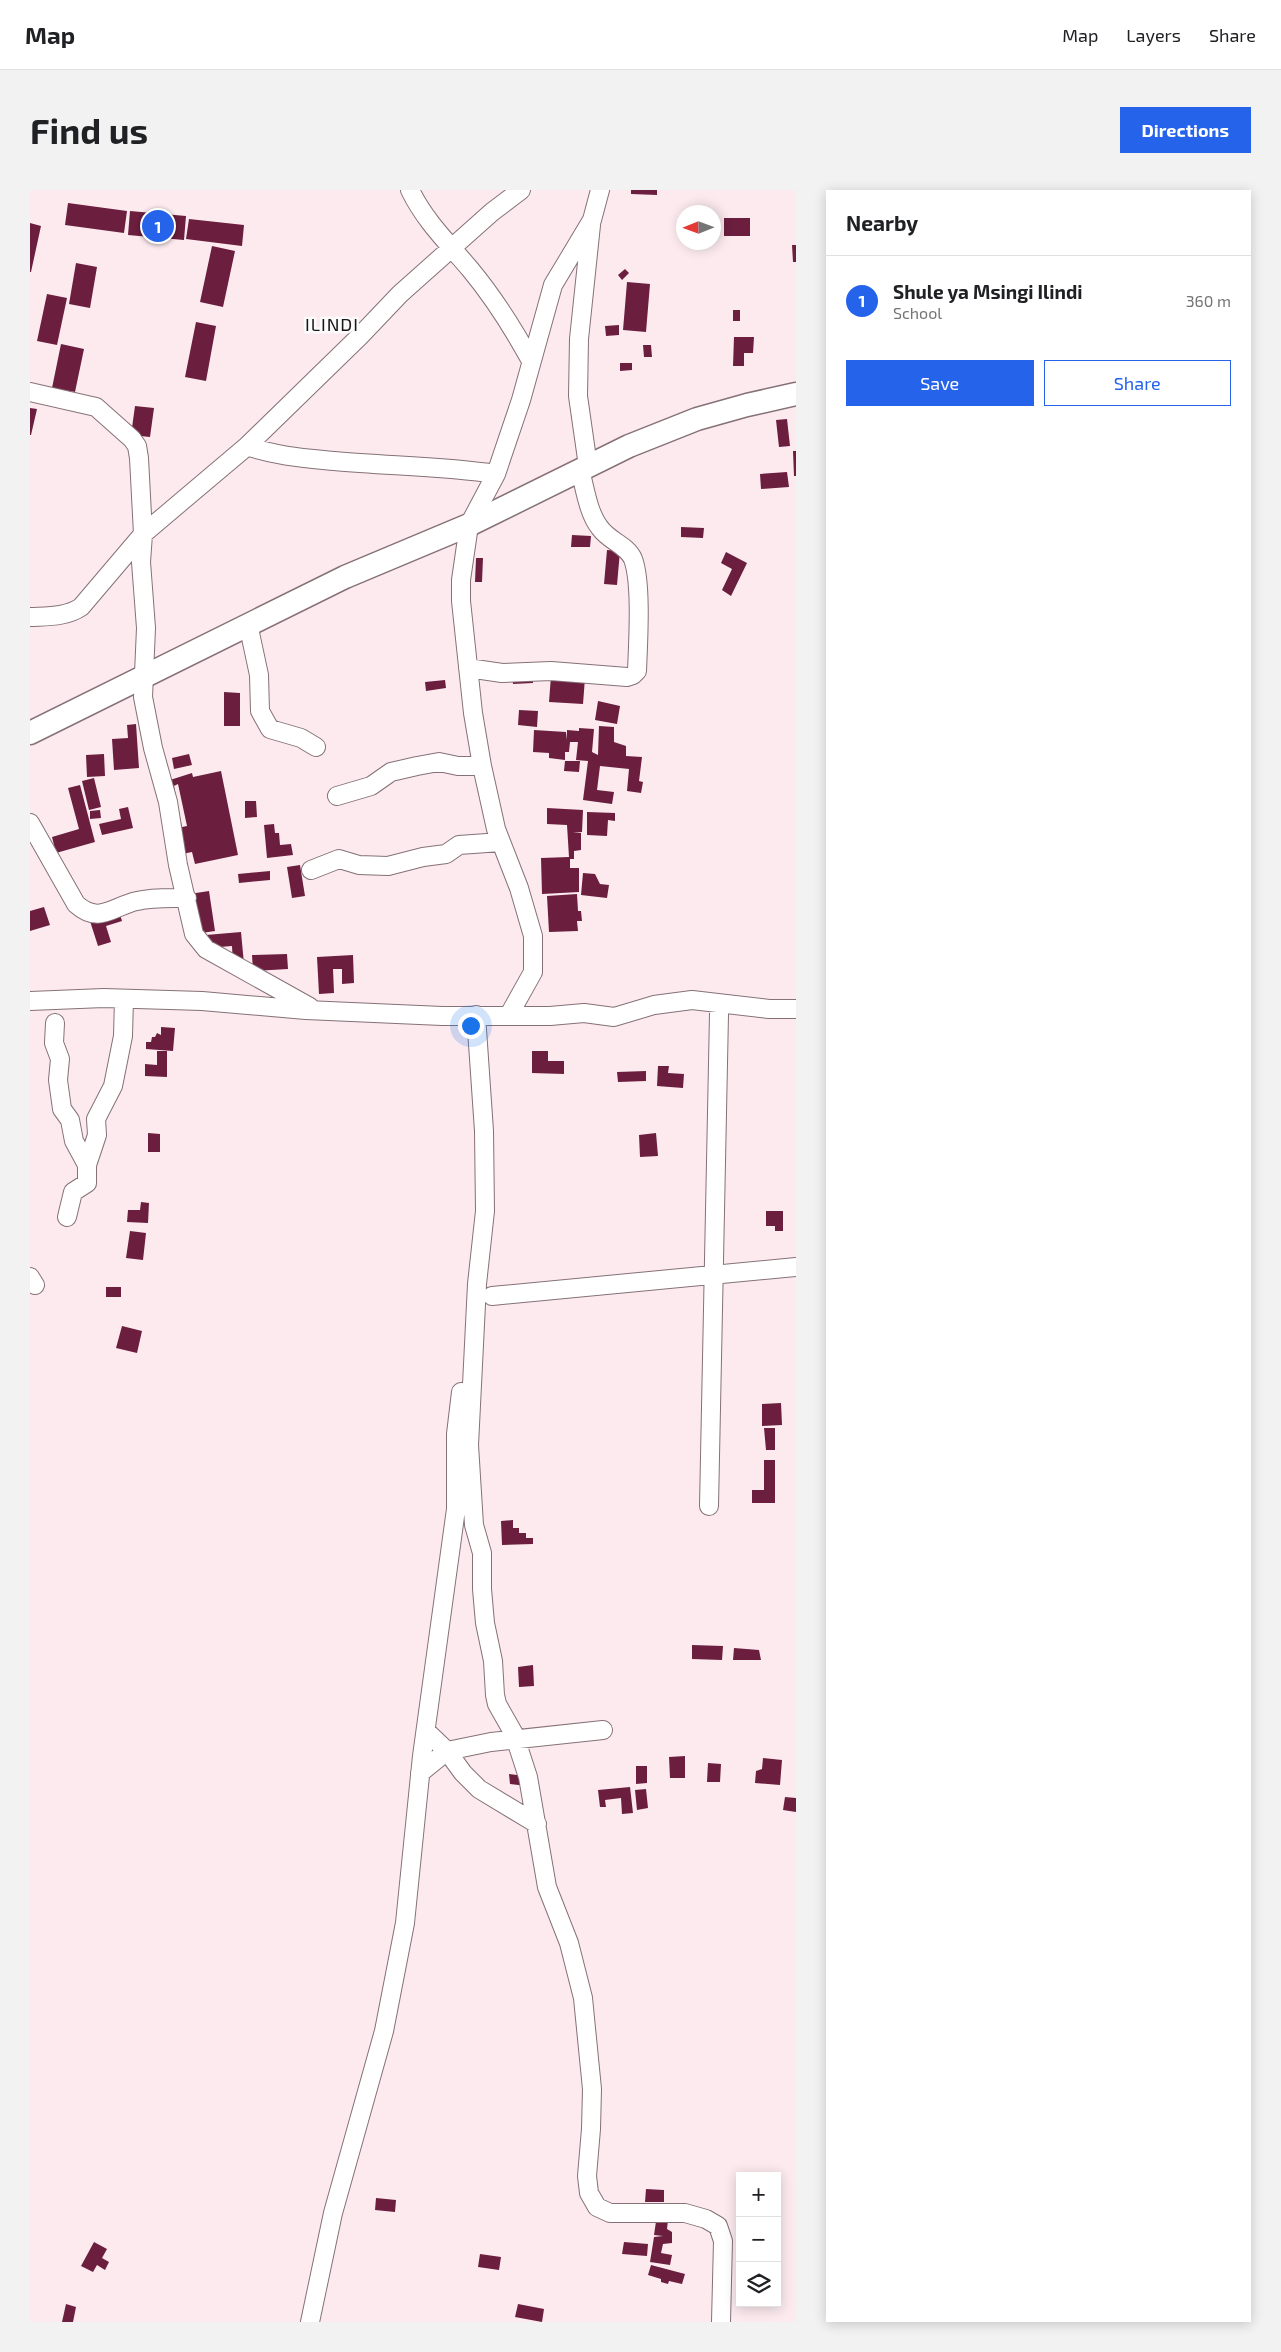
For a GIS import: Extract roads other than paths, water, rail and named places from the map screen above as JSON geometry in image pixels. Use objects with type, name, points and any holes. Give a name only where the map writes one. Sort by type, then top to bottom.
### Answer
[{"type":"street","points":[[410,190],[443,241],[469,268],[507,317],[531,361]]},
{"type":"street","points":[[30,617],[60,615],[73,612],[81,607],[143,534],[247,446],[360,336],[400,294],[492,212],[521,190]]},
{"type":"street","points":[[468,668],[496,672],[551,671],[627,677],[637,671],[636,568],[627,551],[611,541],[599,527],[591,511],[584,468],[578,396],[579,339],[592,220],[600,190]]},
{"type":"street","points":[[509,1015],[532,972],[534,936],[527,912],[500,842],[482,766],[468,668],[460,591],[469,525],[496,474],[521,400],[553,285],[592,220]]},
{"type":"street","points":[[30,392],[96,408],[132,439],[137,446],[143,534],[141,562],[146,628],[143,677],[144,704],[168,802],[178,865],[194,934],[206,949],[230,964],[318,1011]]},
{"type":"street","points":[[30,734],[345,577],[469,525],[628,446],[697,419],[796,394]]},
{"type":"street","points":[[247,446],[290,457],[400,467],[463,469],[496,474]]},
{"type":"street","points":[[242,628],[250,633],[259,675],[260,711],[270,729],[301,738],[316,747]]},
{"type":"street","points":[[337,796],[371,786],[391,772],[417,766],[439,762],[458,766],[482,766]]},
{"type":"street","points":[[30,823],[76,904],[84,911],[93,914],[104,913],[134,901],[154,898],[187,898]]},
{"type":"street","points":[[312,870],[339,859],[359,865],[388,866],[423,857],[446,854],[459,845],[500,842]]},
{"type":"street","points":[[67,1217],[73,1192],[87,1183],[88,1165],[97,1135],[96,1119],[113,1086],[124,1036],[124,999]]},
{"type":"street","points":[[30,1001],[202,1000],[318,1011],[476,1015],[591,1014],[614,1017],[654,1005],[692,1000],[770,1009],[796,1009]]},
{"type":"street","points":[[709,1506],[719,1014]]},
{"type":"street","points":[[476,1015],[484,1131],[485,1210],[478,1284],[469,1445],[474,1525],[482,1553],[482,1598],[493,1661],[495,1695],[497,1704],[516,1739],[528,1777],[547,1886],[569,1943],[583,1998],[592,2089],[592,2129],[587,2176],[589,2193],[597,2207],[610,2214],[684,2213],[706,2219],[718,2226],[723,2241],[721,2322]]},
{"type":"street","points":[[55,1023],[54,1043],[60,1059],[58,1080],[62,1109],[70,1120],[74,1141],[88,1165]]},
{"type":"street","points":[[492,1296],[714,1274],[796,1268]]},
{"type":"street","points":[[310,2322],[333,2213],[384,2031],[405,1923],[420,1773],[456,1509],[456,1434],[466,1348],[478,1284]]},
{"type":"street","points":[[426,1730],[447,1751],[463,1773],[479,1789],[537,1824]]},
{"type":"street","points":[[420,1773],[447,1751],[491,1742],[603,1730]]},
{"type":"place","name":"Shule ya Msingi Ilindi","points":[[158,226]]},
{"type":"district","name":"ILINDI","points":[[332,325]]}]
